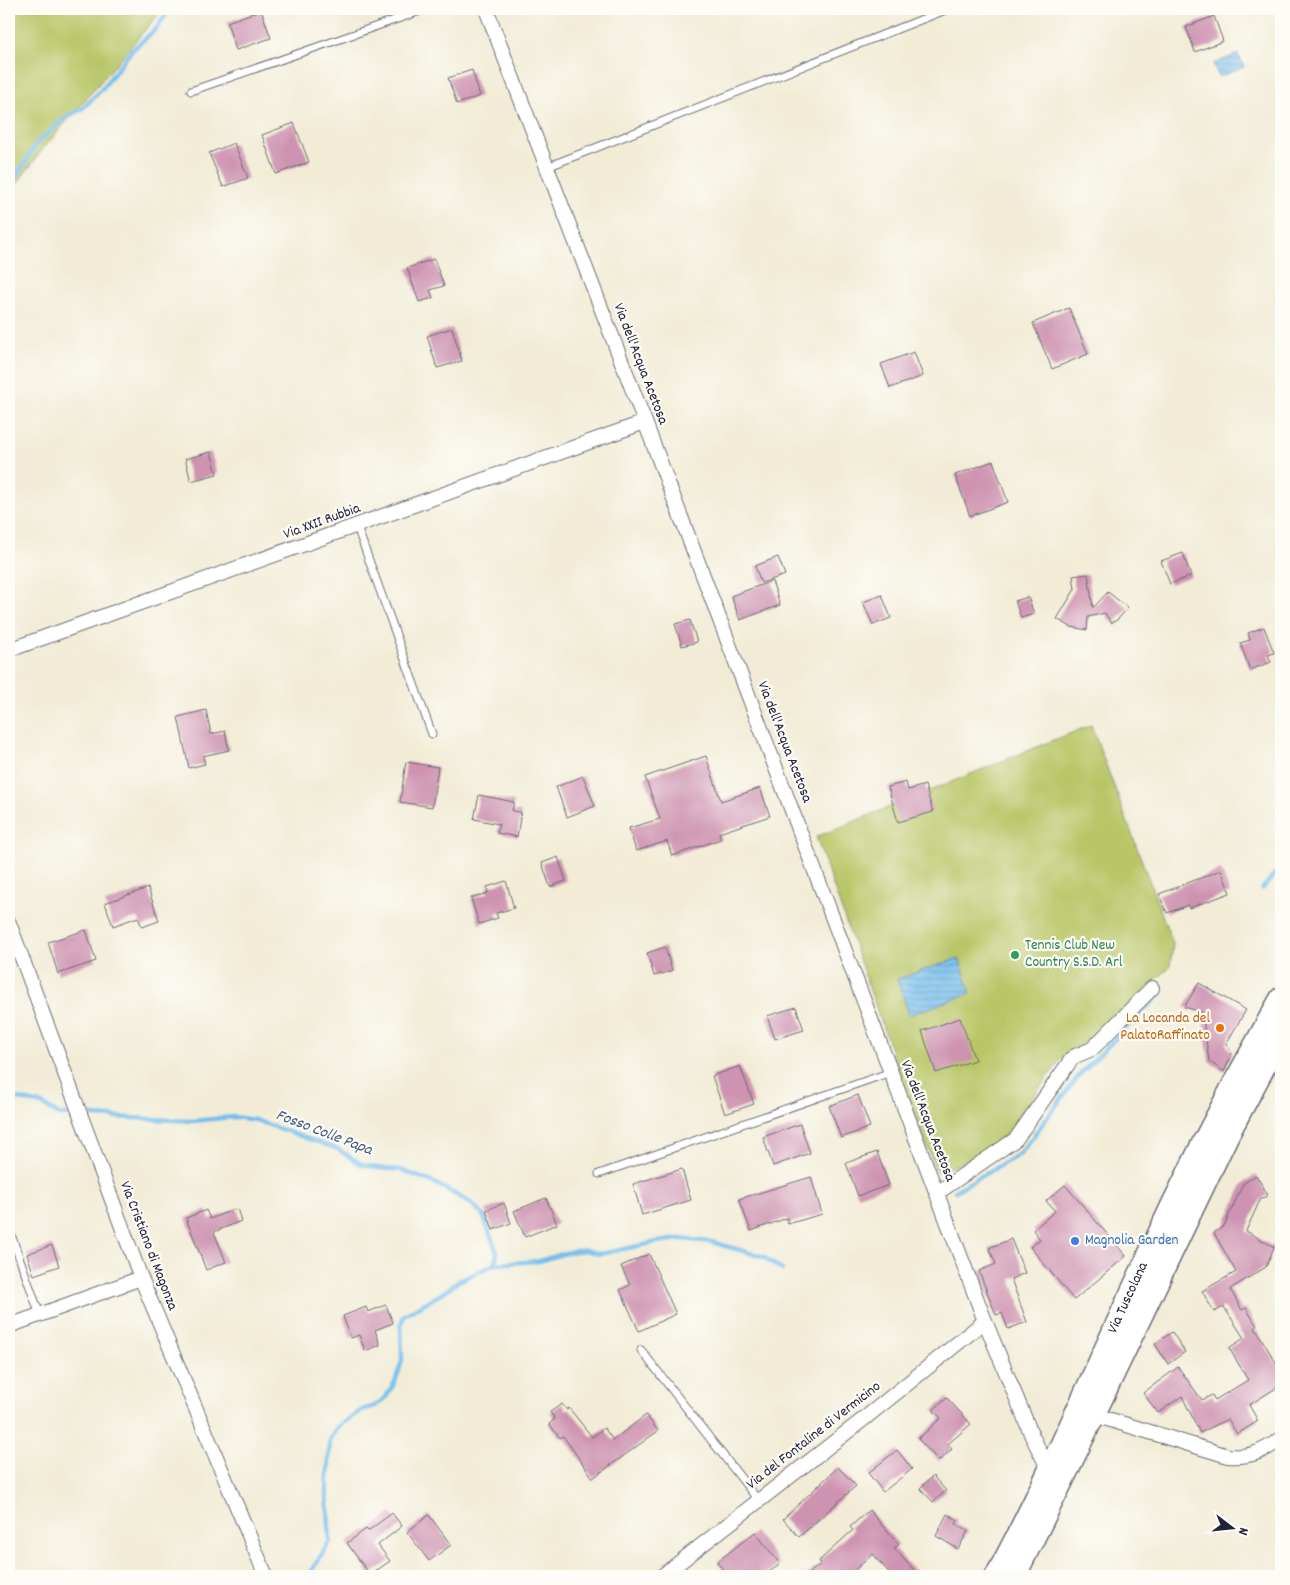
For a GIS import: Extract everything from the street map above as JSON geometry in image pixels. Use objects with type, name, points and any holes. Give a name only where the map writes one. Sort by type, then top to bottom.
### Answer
[{"type":"main road","name":"Via Tuscolana","points":[[1086,1412],[1142,1269],[1230,1091],[1281,998]]},
{"type":"main road","name":"Via Tuscolana","points":[[1016,1576],[1057,1474],[1086,1412],[1281,1036]]},
{"type":"main road","name":"Via Tuscolana","points":[[996,1576],[1057,1474]]},
{"type":"street","name":"Via dell'Acqua Acetosa","points":[[486,9],[645,422],[986,1321],[1032,1436],[1057,1474]]},
{"type":"street","name":"Via XXII Rubbia","points":[[9,650],[645,422]]},
{"type":"street","name":"Via Cristiano di Magonza","points":[[9,923],[142,1278],[266,1576]]},
{"type":"street","points":[[937,1193],[1016,1139],[1073,1057],[1092,1049],[1152,988]]},
{"type":"street","points":[[9,1326],[142,1278]]},
{"type":"street","name":"Via del Fontaline di Vermicino","points":[[662,1576],[986,1321]]},
{"type":"street","points":[[1086,1412],[1228,1456],[1242,1457],[1255,1454],[1281,1439]]},
{"type":"lane","points":[[191,91],[426,9]]},
{"type":"lane","points":[[547,167],[948,9]]},
{"type":"lane","points":[[357,526],[432,734]]},
{"type":"lane","points":[[599,1174],[891,1072]]},
{"type":"lane","points":[[9,1229],[40,1315]]},
{"type":"lane","points":[[641,1350],[758,1500]]},
{"type":"green space","points":[[9,9],[163,9],[43,149],[9,194]]},
{"type":"green space","name":"Tennis Club New Country S.S.D. Arl","points":[[1091,725],[1173,944],[1170,967],[1092,1039],[1064,1055],[1006,1134],[974,1158],[937,1172],[908,1098],[816,837]]},
{"type":"water","points":[[1238,54],[1244,67],[1219,77],[1213,64]]},
{"type":"water","points":[[959,958],[971,993],[909,1015],[897,979]]},
{"type":"building","points":[[261,10],[271,38],[236,50],[227,22]]},
{"type":"building","points":[[1214,16],[1223,41],[1195,52],[1186,27]]},
{"type":"building","points":[[472,70],[480,96],[457,104],[448,78]]},
{"type":"building","points":[[294,123],[309,162],[276,174],[262,135]]},
{"type":"building","points":[[234,143],[248,178],[223,187],[209,153]]},
{"type":"building","points":[[434,259],[444,286],[430,290],[433,298],[419,302],[407,268]]},
{"type":"building","points":[[1069,308],[1088,354],[1052,369],[1033,323]]},
{"type":"building","points":[[452,328],[462,361],[437,368],[427,336]]},
{"type":"building","points":[[914,352],[923,376],[890,388],[881,364]]},
{"type":"building","points":[[211,452],[217,474],[191,481],[185,459]]},
{"type":"building","points":[[993,461],[1008,502],[970,516],[955,475]]},
{"type":"building","points":[[1183,553],[1191,576],[1170,584],[1161,561]]},
{"type":"building","points":[[778,557],[785,575],[761,583],[755,566]]},
{"type":"building","points":[[1088,574],[1093,608],[1108,592],[1128,608],[1117,620],[1111,623],[1105,613],[1088,617],[1087,630],[1071,627],[1057,619],[1075,589],[1073,576]]},
{"type":"building","points":[[772,581],[780,605],[740,620],[731,596]]},
{"type":"building","points":[[882,595],[891,618],[873,625],[863,602]]},
{"type":"building","points":[[1028,597],[1034,614],[1021,618],[1015,601]]},
{"type":"building","points":[[690,620],[697,642],[682,646],[675,624]]},
{"type":"building","points":[[1264,627],[1274,653],[1268,655],[1271,662],[1250,670],[1240,643],[1250,640],[1248,633]]},
{"type":"building","points":[[206,710],[211,734],[225,731],[229,750],[203,756],[205,764],[189,768],[178,717]]},
{"type":"building","points":[[706,756],[721,801],[760,788],[770,816],[719,833],[721,839],[672,856],[667,841],[636,851],[629,828],[660,819],[645,777]]},
{"type":"building","points":[[406,762],[438,767],[432,807],[400,802]]},
{"type":"building","points":[[583,776],[595,806],[567,817],[556,787]]},
{"type":"building","points":[[906,782],[908,790],[925,785],[933,812],[898,822],[888,787]]},
{"type":"building","points":[[479,795],[514,802],[512,811],[521,812],[517,837],[497,833],[499,824],[474,819]]},
{"type":"building","points":[[558,857],[566,881],[550,887],[542,863]]},
{"type":"building","points":[[1221,870],[1230,893],[1189,908],[1188,905],[1167,913],[1159,894]]},
{"type":"building","points":[[506,881],[514,908],[496,913],[498,918],[479,924],[471,898],[488,893],[487,887]]},
{"type":"building","points":[[148,888],[159,921],[142,927],[138,917],[113,926],[105,903]]},
{"type":"building","points":[[86,930],[96,961],[58,974],[48,942]]},
{"type":"building","points":[[665,947],[672,971],[654,976],[647,953]]},
{"type":"building","name":"La Locanda del PalatoRaffinato","points":[[1199,983],[1246,1010],[1226,1044],[1232,1054],[1224,1072],[1209,1061],[1202,1012],[1184,1007]]},
{"type":"building","points":[[796,1007],[804,1030],[775,1039],[767,1016]]},
{"type":"building","points":[[960,1018],[975,1060],[936,1073],[922,1031]]},
{"type":"building","points":[[740,1066],[754,1104],[725,1114],[712,1076]]},
{"type":"building","points":[[858,1095],[870,1127],[841,1138],[829,1106]]},
{"type":"building","points":[[800,1124],[810,1153],[773,1166],[763,1137]]},
{"type":"building","points":[[877,1152],[889,1185],[858,1196],[846,1163]]},
{"type":"building","points":[[682,1169],[691,1200],[642,1215],[633,1184]]},
{"type":"building","points":[[1256,1175],[1268,1195],[1260,1200],[1246,1231],[1274,1247],[1266,1267],[1230,1289],[1242,1310],[1246,1308],[1257,1326],[1255,1328],[1281,1371],[1281,1385],[1249,1405],[1258,1421],[1237,1434],[1228,1419],[1200,1433],[1182,1396],[1158,1413],[1143,1393],[1178,1367],[1202,1400],[1212,1395],[1215,1400],[1248,1380],[1229,1348],[1244,1338],[1224,1307],[1214,1312],[1202,1291],[1236,1272],[1214,1233],[1224,1226],[1243,1184]]},
{"type":"building","points":[[811,1177],[822,1214],[788,1224],[787,1218],[751,1231],[739,1199]]},
{"type":"building","name":"Magnolia Garden","points":[[1065,1185],[1126,1256],[1074,1300],[1030,1247],[1040,1239],[1033,1230],[1055,1211],[1046,1201]]},
{"type":"building","points":[[546,1198],[557,1224],[525,1237],[514,1211]]},
{"type":"building","points":[[504,1203],[511,1223],[493,1230],[486,1210]]},
{"type":"building","points":[[237,1208],[241,1221],[214,1232],[226,1262],[206,1270],[186,1218],[206,1210],[210,1219]]},
{"type":"building","points":[[1011,1239],[1025,1273],[1011,1279],[1027,1322],[1008,1329],[1002,1313],[996,1315],[979,1271],[996,1264],[989,1248]]},
{"type":"building","points":[[52,1245],[59,1266],[34,1275],[27,1254]]},
{"type":"building","points":[[649,1254],[676,1314],[639,1331],[620,1290],[630,1285],[621,1266]]},
{"type":"building","points":[[386,1305],[393,1323],[375,1330],[380,1345],[365,1351],[359,1335],[351,1338],[343,1316],[366,1307],[368,1312]]},
{"type":"building","points":[[1172,1332],[1185,1352],[1168,1364],[1155,1344]]},
{"type":"building","points":[[947,1398],[971,1424],[948,1444],[952,1449],[939,1461],[918,1439],[941,1418],[933,1410]]},
{"type":"building","points":[[562,1404],[567,1410],[569,1408],[592,1437],[604,1428],[613,1440],[646,1415],[658,1431],[593,1478],[563,1436],[560,1438],[549,1424],[555,1419],[550,1412]]},
{"type":"building","points":[[897,1450],[912,1469],[883,1492],[868,1473]]},
{"type":"building","points":[[838,1467],[856,1486],[799,1537],[783,1519]]},
{"type":"building","points":[[933,1476],[946,1491],[933,1502],[920,1488]]},
{"type":"building","points":[[869,1510],[899,1545],[894,1548],[919,1576],[892,1576],[873,1554],[848,1576],[805,1576],[821,1564],[819,1561],[853,1530],[850,1527]]},
{"type":"building","points":[[392,1513],[402,1526],[378,1545],[390,1561],[370,1575],[347,1543],[366,1529],[368,1531]]},
{"type":"building","points":[[947,1514],[958,1520],[956,1524],[968,1531],[958,1549],[936,1536]]},
{"type":"building","points":[[429,1515],[451,1545],[429,1561],[407,1532]]},
{"type":"building","points":[[755,1532],[780,1564],[764,1576],[728,1576],[717,1562]]},
{"type":"waterway","points":[[9,189],[36,144],[66,117],[82,109],[101,90],[132,50],[156,29],[170,9]]},
{"type":"waterway","points":[[1262,889],[1281,867]]},
{"type":"waterway","points":[[955,1191],[1020,1154],[1080,1074],[1161,993]]},
{"type":"waterway","name":"Fosso Colle Papa","points":[[9,1097],[42,1104],[59,1115],[67,1115]]},
{"type":"waterway","name":"Fosso Colle Papa","points":[[93,1116],[192,1121],[234,1117],[255,1120],[337,1149],[361,1164],[377,1168],[401,1170],[435,1183],[472,1204],[483,1215],[497,1253],[495,1264]]},
{"type":"waterway","points":[[308,1576],[330,1541],[327,1493],[330,1440],[337,1427],[362,1410],[375,1406],[386,1397],[395,1382],[402,1361],[401,1325],[404,1315],[441,1294],[459,1281],[495,1264],[539,1261],[569,1252],[585,1250],[600,1254],[680,1239],[712,1242],[764,1257],[782,1270]]},
{"type":"place","name":"Tennis Club New Country S.S.D. Arl","points":[[1015,955]]},
{"type":"place","name":"La Locanda del PalatoRaffinato","points":[[1220,1028]]},
{"type":"place","name":"Magnolia Garden","points":[[1075,1241]]}]
